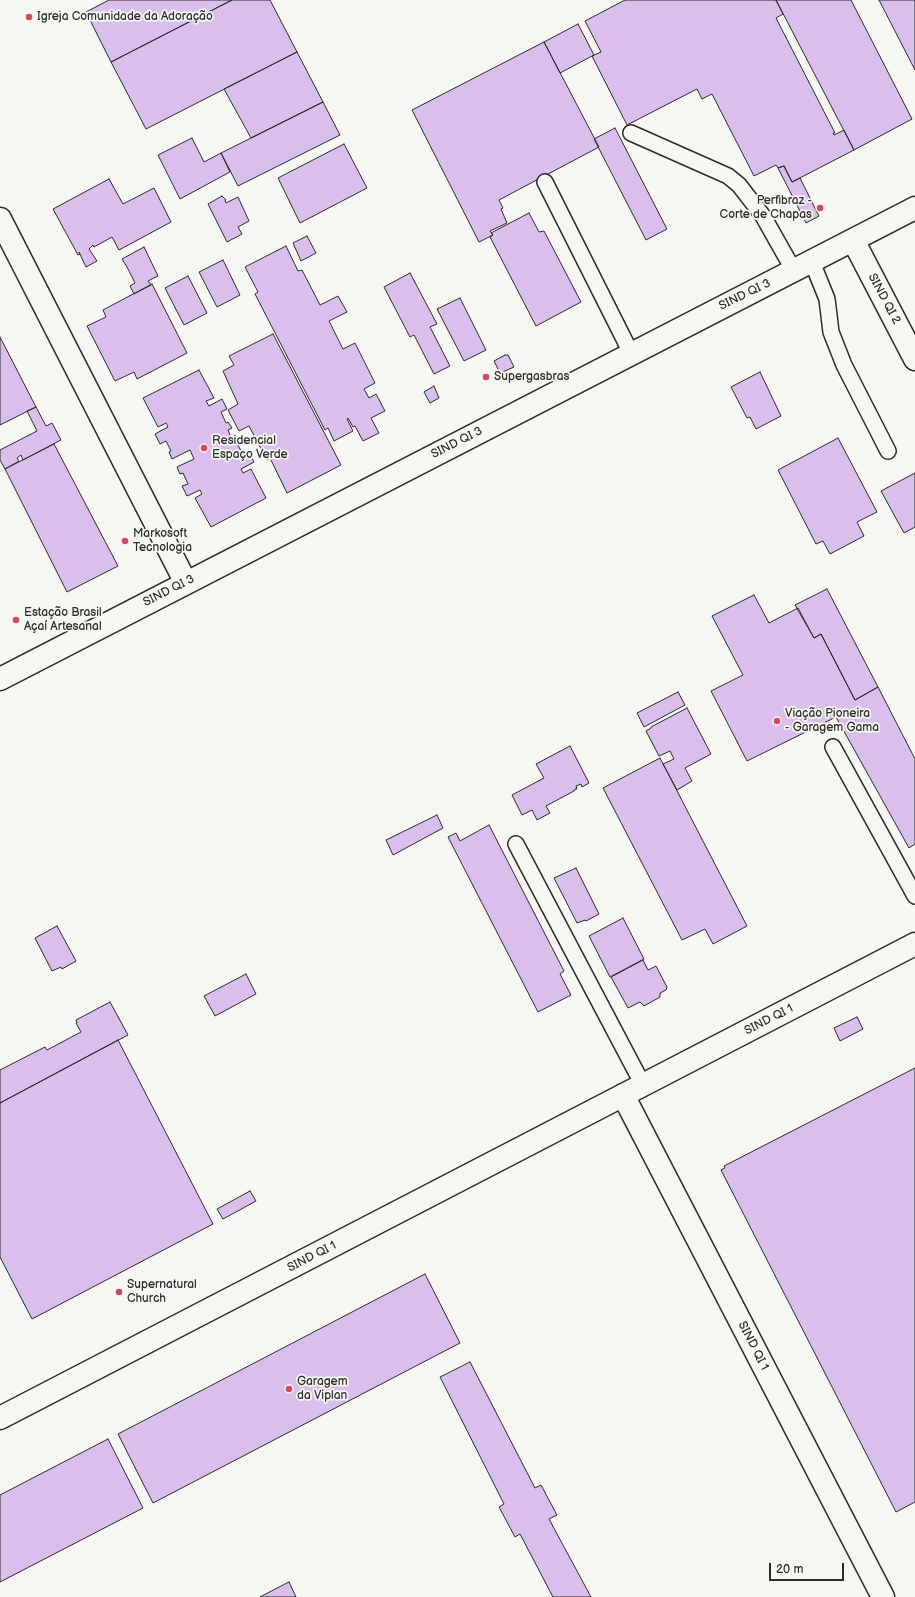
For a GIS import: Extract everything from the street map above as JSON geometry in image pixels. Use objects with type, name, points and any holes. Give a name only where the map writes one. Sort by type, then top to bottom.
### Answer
[{"type":"street","name":"SIND QI 3","points":[[0,679],[915,208]]},
{"type":"street","points":[[0,219],[186,583]]},
{"type":"street","name":"SIND QI 2","points":[[853,240],[915,359]]},
{"type":"street","name":"SIND QI 1","points":[[0,1418],[915,944]]},
{"type":"street","name":"SIND QI 1","points":[[623,1095],[884,1597]]},
{"type":"lane","points":[[631,133],[728,176],[740,185],[762,216],[803,266],[827,299],[831,332],[844,365],[888,451]]},
{"type":"lane","points":[[545,182],[631,353]]},
{"type":"lane","points":[[833,747],[915,896]]},
{"type":"lane","points":[[516,844],[643,1085]]},
{"type":"building","points":[[109,0],[232,0],[111,62],[86,12]]},
{"type":"building","points":[[232,0],[270,0],[297,52],[146,129],[111,62]]},
{"type":"building","points":[[625,0],[776,0],[783,14],[776,18],[835,133],[833,133],[834,135],[844,130],[854,150],[792,182],[784,166],[778,168],[776,165],[754,176],[712,94],[702,99],[697,89],[627,125],[592,56],[601,52],[585,21]]},
{"type":"building","points":[[776,0],[851,0],[912,119],[854,150]]},
{"type":"building","points":[[879,0],[915,0],[915,70]]},
{"type":"building","points":[[578,24],[594,55],[560,73],[544,42]]},
{"type":"building","points":[[544,42],[599,147],[499,200],[507,223],[490,231],[493,235],[479,242],[412,110]]},
{"type":"building","points":[[297,52],[323,102],[251,138],[224,89]]},
{"type":"building","points":[[323,102],[340,135],[238,186],[221,153]]},
{"type":"building","points":[[615,128],[667,229],[646,240],[594,139]]},
{"type":"building","points":[[192,138],[204,162],[221,153],[230,172],[180,199],[158,155]]},
{"type":"building","points":[[344,144],[367,188],[300,223],[278,178]]},
{"type":"building","points":[[784,166],[792,182],[800,178],[819,216],[806,223],[778,168]]},
{"type":"building","points":[[109,179],[123,204],[154,188],[171,222],[119,250],[112,237],[94,247],[93,245],[89,249],[97,261],[86,267],[80,254],[78,255],[53,209]]},
{"type":"building","points":[[222,196],[226,200],[226,203],[238,197],[249,221],[238,227],[242,234],[227,242],[208,204]]},
{"type":"building","points":[[529,213],[539,232],[544,231],[581,302],[536,326],[490,237],[493,235],[491,233]]},
{"type":"building","points":[[307,236],[316,253],[301,261],[293,243]]},
{"type":"building","points":[[286,246],[298,271],[302,270],[320,305],[338,296],[347,312],[329,321],[343,349],[355,343],[375,383],[364,389],[369,398],[376,394],[385,411],[371,418],[379,433],[363,441],[355,426],[353,427],[348,418],[347,419],[353,431],[334,441],[328,428],[325,430],[255,294],[258,292],[245,267]]},
{"type":"building","points":[[144,247],[158,276],[148,281],[151,285],[134,294],[130,286],[135,283],[122,259]]},
{"type":"building","points":[[223,260],[240,295],[217,307],[199,272]]},
{"type":"building","points":[[410,273],[437,324],[430,327],[450,366],[434,374],[414,335],[410,337],[384,287]]},
{"type":"building","points":[[188,276],[207,313],[184,325],[165,288]]},
{"type":"building","points":[[152,284],[187,353],[137,379],[134,372],[115,381],[87,326],[106,317],[103,310]]},
{"type":"building","points":[[460,298],[486,350],[464,361],[437,309]]},
{"type":"building","points":[[273,334],[341,465],[287,493],[270,458],[267,460],[249,426],[239,431],[228,410],[238,404],[223,371],[234,365],[229,356]]},
{"type":"building","points":[[0,337],[36,407],[0,425]]},
{"type":"building","points":[[508,355],[514,367],[500,373],[494,361]]},
{"type":"building","name":"Residencial Espaço Verde","points":[[199,370],[214,398],[206,401],[209,406],[222,399],[227,409],[221,412],[226,423],[228,422],[232,428],[228,430],[232,440],[236,437],[243,455],[249,452],[254,462],[241,469],[243,473],[251,469],[266,498],[211,527],[195,498],[202,494],[200,490],[187,496],[182,486],[188,484],[183,473],[180,474],[177,467],[194,459],[190,450],[172,459],[169,452],[171,451],[166,441],[160,444],[155,434],[168,427],[166,423],[158,427],[143,398]]},
{"type":"building","points":[[760,372],[781,416],[756,429],[750,417],[747,418],[731,387]]},
{"type":"building","points":[[434,386],[439,398],[430,403],[424,392]]},
{"type":"building","points":[[36,407],[46,426],[52,423],[61,440],[23,460],[21,455],[17,458],[19,461],[5,469],[0,460],[0,450],[37,431],[27,411]]},
{"type":"building","points":[[838,438],[877,512],[857,522],[864,536],[830,554],[823,541],[816,544],[778,470]]},
{"type":"building","points":[[54,444],[118,566],[67,592],[5,469]]},
{"type":"building","points":[[915,473],[915,527],[904,533],[881,491]]},
{"type":"building","points":[[827,589],[878,687],[855,700],[821,634],[814,638],[795,605]]},
{"type":"building","name":"Viação Pioneira - Garagem Gama","points":[[754,595],[769,623],[798,608],[814,638],[821,634],[855,700],[878,687],[915,759],[915,844],[909,848],[836,717],[747,761],[711,691],[743,675],[712,616]]},
{"type":"building","points":[[678,692],[685,705],[644,727],[637,713]]},
{"type":"building","points":[[687,708],[711,754],[685,768],[692,781],[677,790],[663,764],[674,759],[670,751],[659,756],[646,731]]},
{"type":"building","points":[[570,746],[589,783],[582,787],[581,784],[576,786],[577,789],[574,791],[546,806],[550,813],[537,820],[532,810],[522,815],[512,795],[544,778],[536,764]]},
{"type":"building","points":[[660,758],[747,926],[713,944],[705,929],[682,940],[603,788]]},
{"type":"building","points":[[437,815],[443,828],[393,855],[386,840]]},
{"type":"building","points":[[489,825],[564,971],[560,974],[571,995],[538,1012],[448,837],[456,833],[460,841]]},
{"type":"building","points":[[576,868],[599,914],[586,921],[577,923],[554,878]]},
{"type":"building","points":[[623,918],[644,959],[610,977],[589,936]]},
{"type":"building","points":[[57,926],[76,961],[62,969],[61,967],[52,971],[35,938]]},
{"type":"building","points":[[643,960],[648,970],[656,966],[667,987],[666,990],[660,993],[660,997],[644,1006],[640,1002],[628,1008],[611,977]]},
{"type":"building","points":[[246,974],[256,994],[215,1016],[204,996]]},
{"type":"building","points":[[110,1002],[128,1035],[0,1103],[0,1070],[45,1047],[47,1050],[81,1032],[76,1020]]},
{"type":"building","points":[[857,1017],[863,1029],[840,1041],[834,1028]]},
{"type":"building","points":[[118,1040],[213,1224],[32,1319],[0,1257],[0,1103]]},
{"type":"building","points":[[915,1068],[915,1502],[896,1512],[721,1170],[725,1168],[724,1166]]},
{"type":"building","points":[[250,1191],[256,1201],[223,1219],[217,1209]]},
{"type":"building","name":"Garagem da Viplan","points":[[425,1274],[460,1343],[153,1503],[118,1434]]},
{"type":"building","points":[[470,1362],[535,1488],[541,1485],[557,1515],[549,1519],[591,1597],[553,1597],[520,1534],[515,1537],[499,1507],[504,1504],[440,1377]]},
{"type":"building","points":[[108,1439],[143,1508],[0,1582],[0,1495]]},
{"type":"building","points":[[289,1582],[296,1597],[260,1597],[281,1586]]},
{"type":"place","name":"Igreja Comunidade da Adoração","points":[[29,17]]},
{"type":"place","name":"Perfibraz - Corte de Chapas","points":[[820,208]]},
{"type":"place","name":"Supergasbras","points":[[486,377]]},
{"type":"place","name":"Residencial Espaço Verde","points":[[204,448]]},
{"type":"place","name":"Markosoft Tecnologia","points":[[125,541]]},
{"type":"place","name":"Estação Brasil Açaí Artesanal","points":[[16,620]]},
{"type":"place","name":"Viação Pioneira - Garagem Gama","points":[[777,721]]},
{"type":"place","name":"Supernatural Church","points":[[119,1292]]},
{"type":"place","name":"Garagem da Viplan","points":[[289,1389]]}]
